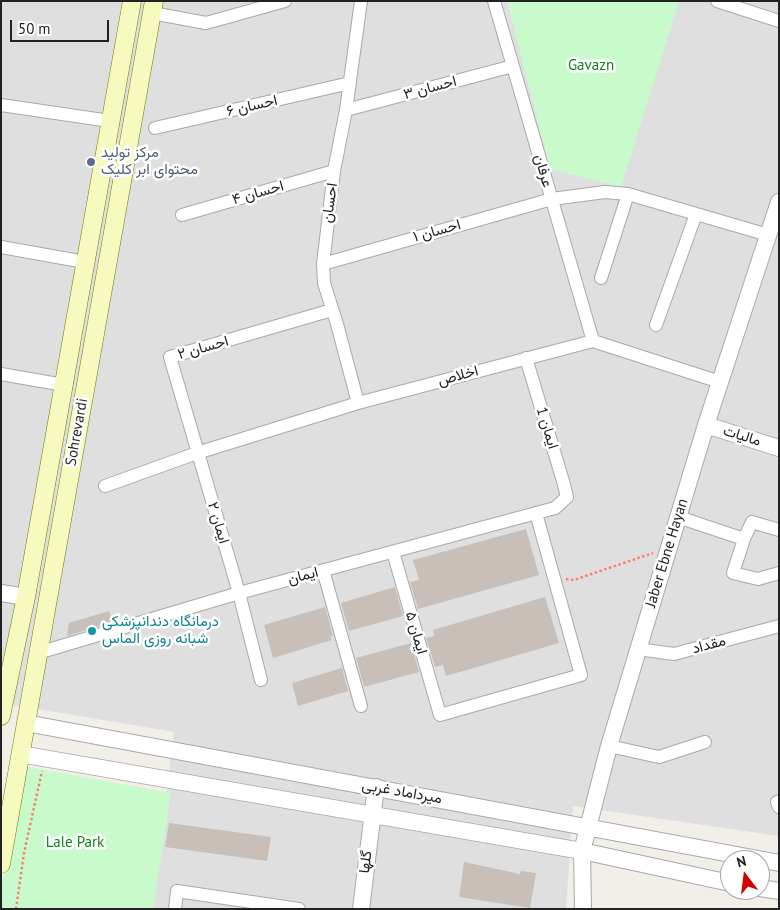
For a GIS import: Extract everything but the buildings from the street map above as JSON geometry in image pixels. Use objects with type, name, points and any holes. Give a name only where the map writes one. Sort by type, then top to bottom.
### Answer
[{"type":"main road","name":"Sohrevardi","points":[[1,716],[26,597],[132,1]]},
{"type":"main road","name":"Sohrevardi","points":[[1,864],[153,7]]},
{"type":"street","points":[[153,7],[206,23],[286,1]]},
{"type":"street","name":"احسان","points":[[358,403],[324,283],[323,264],[334,171],[346,110],[362,1]]},
{"type":"street","name":"عرفان","points":[[494,1],[593,340]]},
{"type":"street","points":[[717,1],[779,21]]},
{"type":"street","name":"احسان ۳","points":[[346,110],[513,66]]},
{"type":"street","name":"احسان ۶","points":[[154,128],[350,83]]},
{"type":"street","points":[[1,105],[110,121]]},
{"type":"street","name":"احسان ۴","points":[[182,215],[334,171]]},
{"type":"street","name":"احسان ۱","points":[[323,264],[552,199],[606,192],[628,194],[768,235]]},
{"type":"street","points":[[600,278],[628,194]]},
{"type":"street","name":"Jaber Ebne Hayan","points":[[583,909],[582,850],[609,746],[706,425],[779,202]]},
{"type":"street","points":[[656,325],[696,214]]},
{"type":"street","points":[[1,247],[85,262]]},
{"type":"street","name":"احسان ۲","points":[[197,453],[170,358],[332,310]]},
{"type":"street","points":[[593,340],[720,382]]},
{"type":"street","name":"اخلاص","points":[[106,486],[197,453],[358,403],[593,340]]},
{"type":"street","name":"ایمان 1","points":[[526,358],[567,498]]},
{"type":"street","points":[[1,374],[64,385]]},
{"type":"street","name":"مالیات","points":[[706,425],[779,448]]},
{"type":"street","name":"ایمان ۲","points":[[197,453],[239,593],[262,680]]},
{"type":"street","name":"ایمان","points":[[38,652],[239,593],[555,508],[567,498]]},
{"type":"street","points":[[536,512],[554,577]]},
{"type":"street","points":[[678,517],[744,539]]},
{"type":"street","points":[[779,530],[752,522],[744,539],[733,573],[758,579],[779,573]]},
{"type":"street","name":"ایمان ۵","points":[[393,552],[440,715],[581,675],[554,577]]},
{"type":"street","points":[[323,570],[361,706]]},
{"type":"street","points":[[1,593],[26,597]]},
{"type":"street","name":"مقداد","points":[[638,649],[674,654],[779,626]]},
{"type":"street","name":"میرداماد غربی","points":[[26,723],[779,863]]},
{"type":"street","points":[[609,746],[659,757],[705,742]]},
{"type":"street","name":"میرداماد غربی","points":[[20,754],[582,850],[720,881]]},
{"type":"street","name":"گلها","points":[[360,909],[376,788]]},
{"type":"street","points":[[779,801],[777,802],[779,807]]},
{"type":"street","points":[[175,909],[177,891],[299,909]]},
{"type":"path","points":[[554,577],[574,580],[668,549]]},
{"type":"path","points":[[16,909],[24,853],[43,765]]},
{"type":"shaded area","points":[[1,1],[779,1],[779,836],[573,806],[566,909],[152,909],[174,732],[1,703]]},
{"type":"green space","name":"Gavazn","points":[[507,1],[679,1],[621,187],[550,169]]},
{"type":"green space","name":"Lale Park","points":[[18,765],[171,793],[153,909],[1,909],[1,893]]},
{"type":"place","name":"مرکز تولید محتوای ابر کلیک","points":[[91,162]]},
{"type":"place","name":"درمانگاه دندان‍‍پزشکی شبانه روزی الماس","points":[[92,631]]}]
